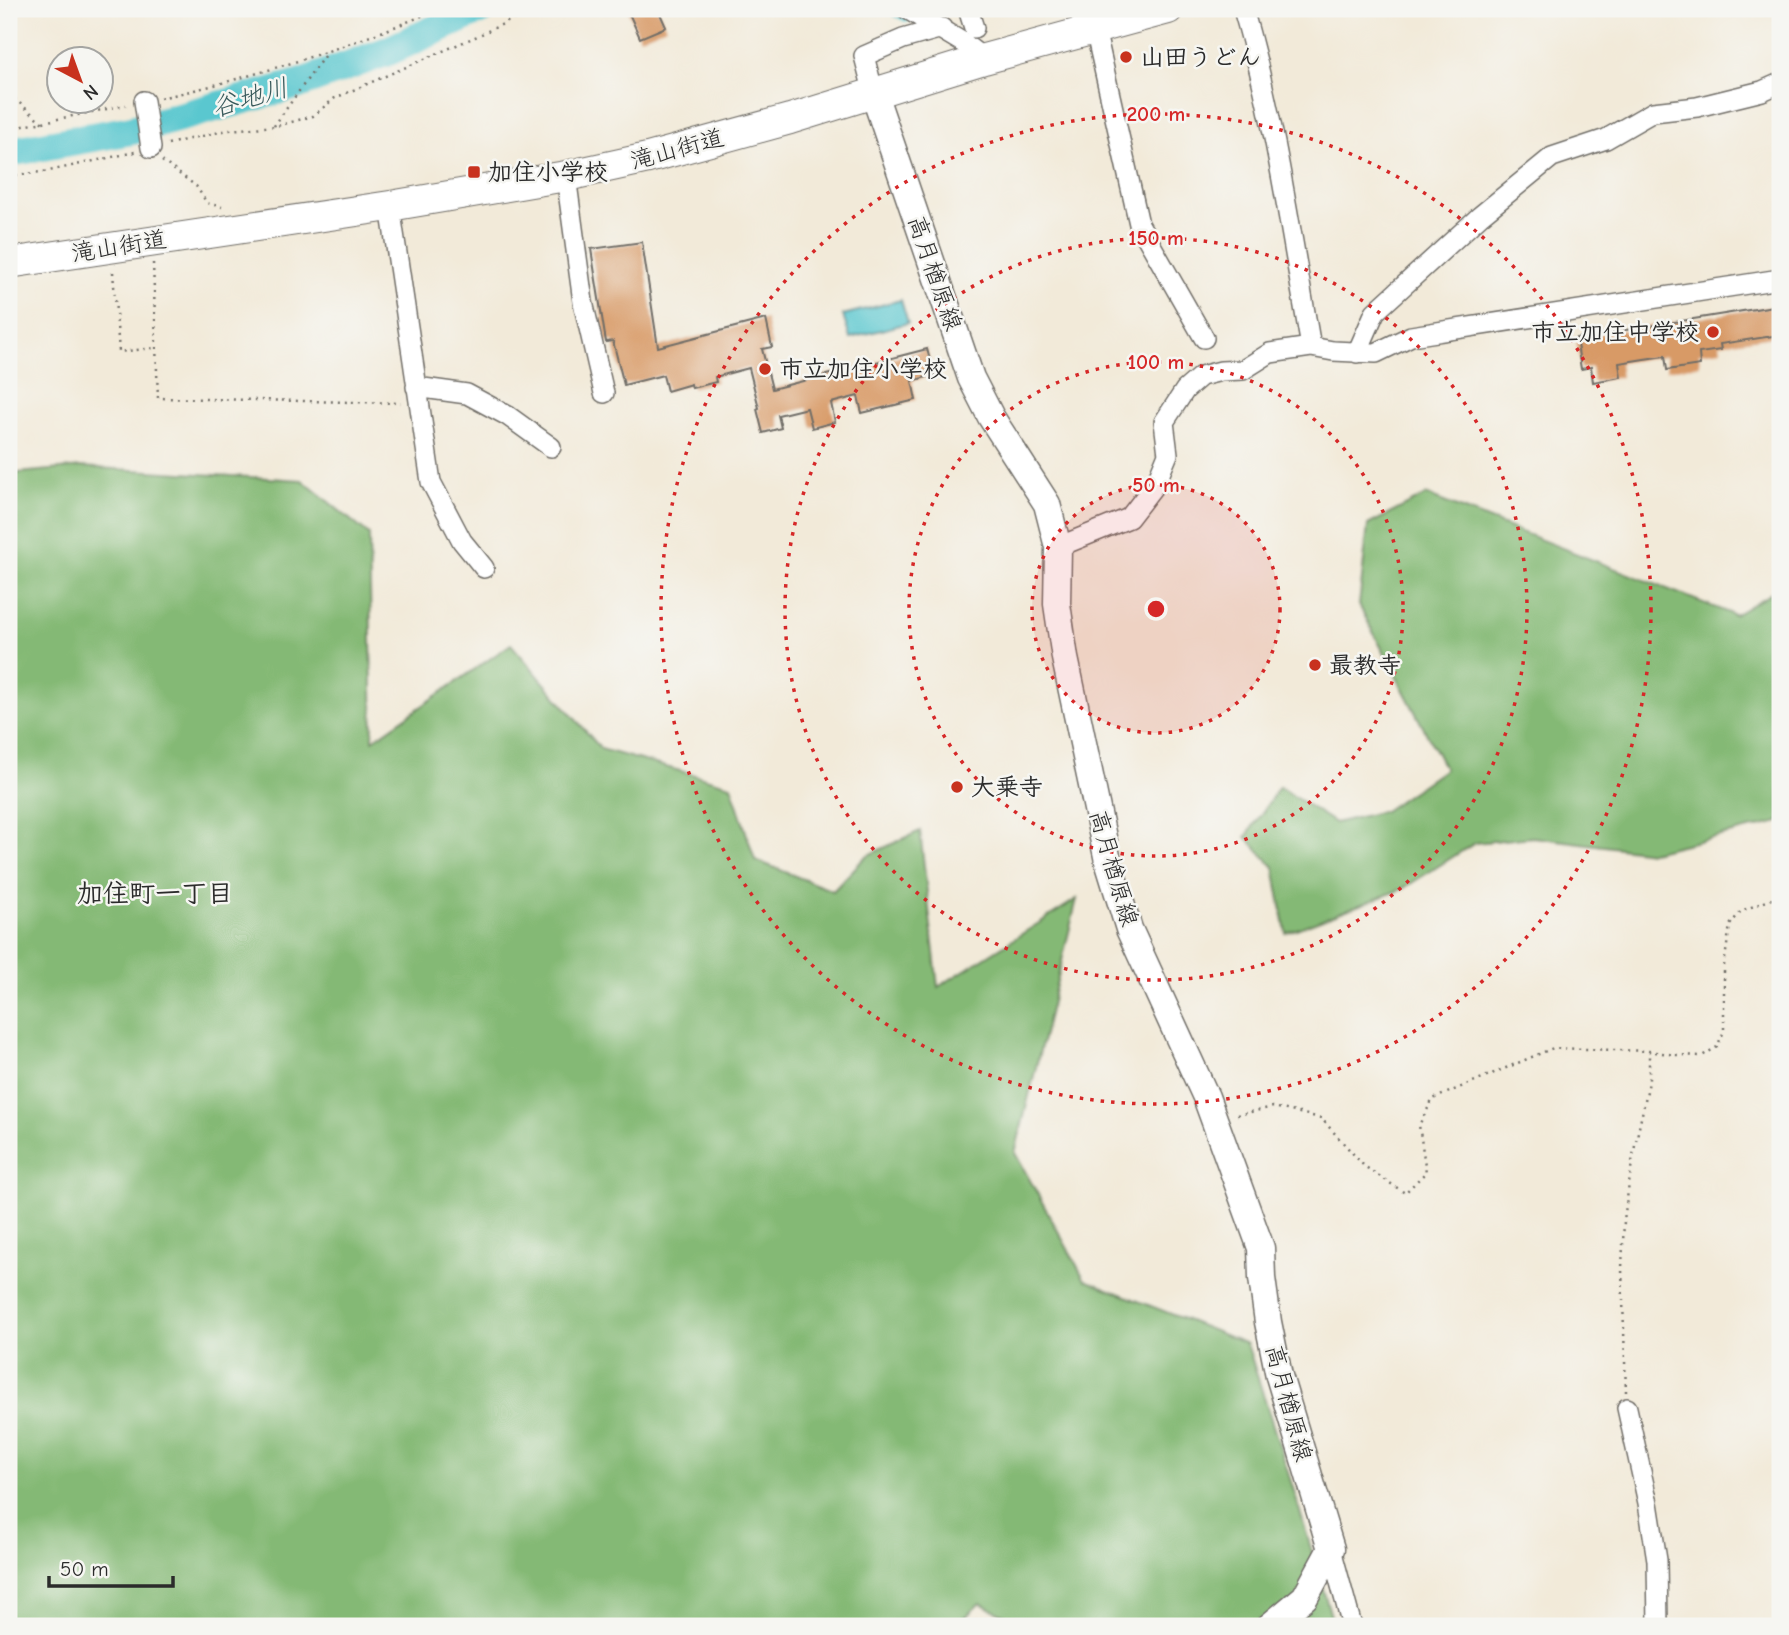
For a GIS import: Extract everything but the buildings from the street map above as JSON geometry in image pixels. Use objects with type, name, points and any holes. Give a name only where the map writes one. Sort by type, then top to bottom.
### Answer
[{"type":"highway","name":"滝山街道","points":[[9,263],[390,206],[648,159],[874,94],[984,59],[1168,9]]},
{"type":"main road","name":"高月楢原線","points":[[874,94],[971,378],[991,417],[1047,504],[1058,547],[1058,604],[1065,658],[1108,861],[1129,929],[1206,1097],[1261,1248],[1268,1322],[1279,1376],[1331,1549]]},
{"type":"main road","points":[[1270,1626],[1305,1597],[1331,1549]]},
{"type":"street","points":[[907,9],[942,28],[984,59]]},
{"type":"street","points":[[968,9],[974,29]]},
{"type":"street","points":[[1243,9],[1269,110],[1311,347]]},
{"type":"street","points":[[874,94],[864,56],[903,39],[942,28]]},
{"type":"street","points":[[1095,29],[1139,224],[1204,338]]},
{"type":"street","points":[[1357,353],[1376,312],[1480,216],[1552,157],[1606,139],[1653,112],[1697,107],[1762,91],[1780,83]]},
{"type":"street","points":[[145,105],[150,145]]},
{"type":"street","points":[[566,176],[583,302],[604,393]]},
{"type":"street","points":[[390,206],[430,482],[462,541],[484,568]]},
{"type":"street","points":[[1058,547],[1129,518],[1156,483],[1168,454],[1164,422],[1185,390],[1201,376],[1221,371],[1243,370],[1270,353],[1311,347],[1376,353],[1411,336],[1780,279]]},
{"type":"street","points":[[417,395],[467,394],[508,416],[551,447]]},
{"type":"street","points":[[1627,1408],[1648,1503],[1657,1560],[1658,1626]]},
{"type":"street","points":[[1331,1549],[1352,1626]]},
{"type":"path","points":[[9,128],[145,105],[288,65],[387,31],[439,9]]},
{"type":"path","points":[[9,176],[49,171],[150,145],[228,130],[274,126],[313,116],[335,98],[535,9]]},
{"type":"path","points":[[274,126],[327,52]]},
{"type":"path","points":[[9,94],[43,122]]},
{"type":"path","points":[[150,145],[164,163],[195,186],[207,203],[232,211]]},
{"type":"path","points":[[152,241],[158,398],[417,395]]},
{"type":"path","points":[[111,247],[119,352],[156,347]]},
{"type":"path","points":[[1214,1120],[1273,1107],[1321,1118],[1364,1166],[1405,1193],[1426,1172],[1419,1125],[1433,1099],[1553,1048],[1649,1051],[1702,1056],[1717,1046],[1724,1031],[1724,966],[1730,925],[1741,911],[1780,896]]},
{"type":"path","points":[[1627,1408],[1622,1269],[1624,1220],[1633,1155],[1649,1082],[1649,1051]]},
{"type":"green space","points":[[81,467],[302,480],[369,535],[373,740],[511,644],[601,749],[731,785],[755,860],[833,891],[866,856],[920,831],[938,987],[1077,899],[1015,1153],[1085,1280],[1247,1344],[1334,1626],[1027,1626],[980,1603],[956,1626],[9,1626],[9,474]]},
{"type":"green space","points":[[1426,495],[1734,615],[1780,588],[1780,822],[1651,852],[1533,837],[1475,843],[1402,889],[1286,933],[1274,867],[1246,837],[1279,787],[1335,823],[1384,811],[1445,769],[1359,605],[1368,525]]},
{"type":"water","points":[[901,300],[908,323],[850,338],[843,315]]},
{"type":"waterway","name":"谷地川","points":[[9,152],[132,130],[299,84],[388,51],[481,9]]},
{"type":"waterway","points":[[884,9],[907,20]]},
{"type":"place","name":"山田うどん","points":[[1126,57]]},
{"type":"place","name":"加住小学校","points":[[474,172]]},
{"type":"place","name":"市立加住中学校","points":[[1713,332]]},
{"type":"place","name":"市立加住小学校","points":[[765,369]]},
{"type":"place","name":"最教寺","points":[[1315,665]]},
{"type":"place","name":"大乗寺","points":[[957,787]]},
{"type":"district","name":"加住町一丁目","points":[[155,893]]}]
